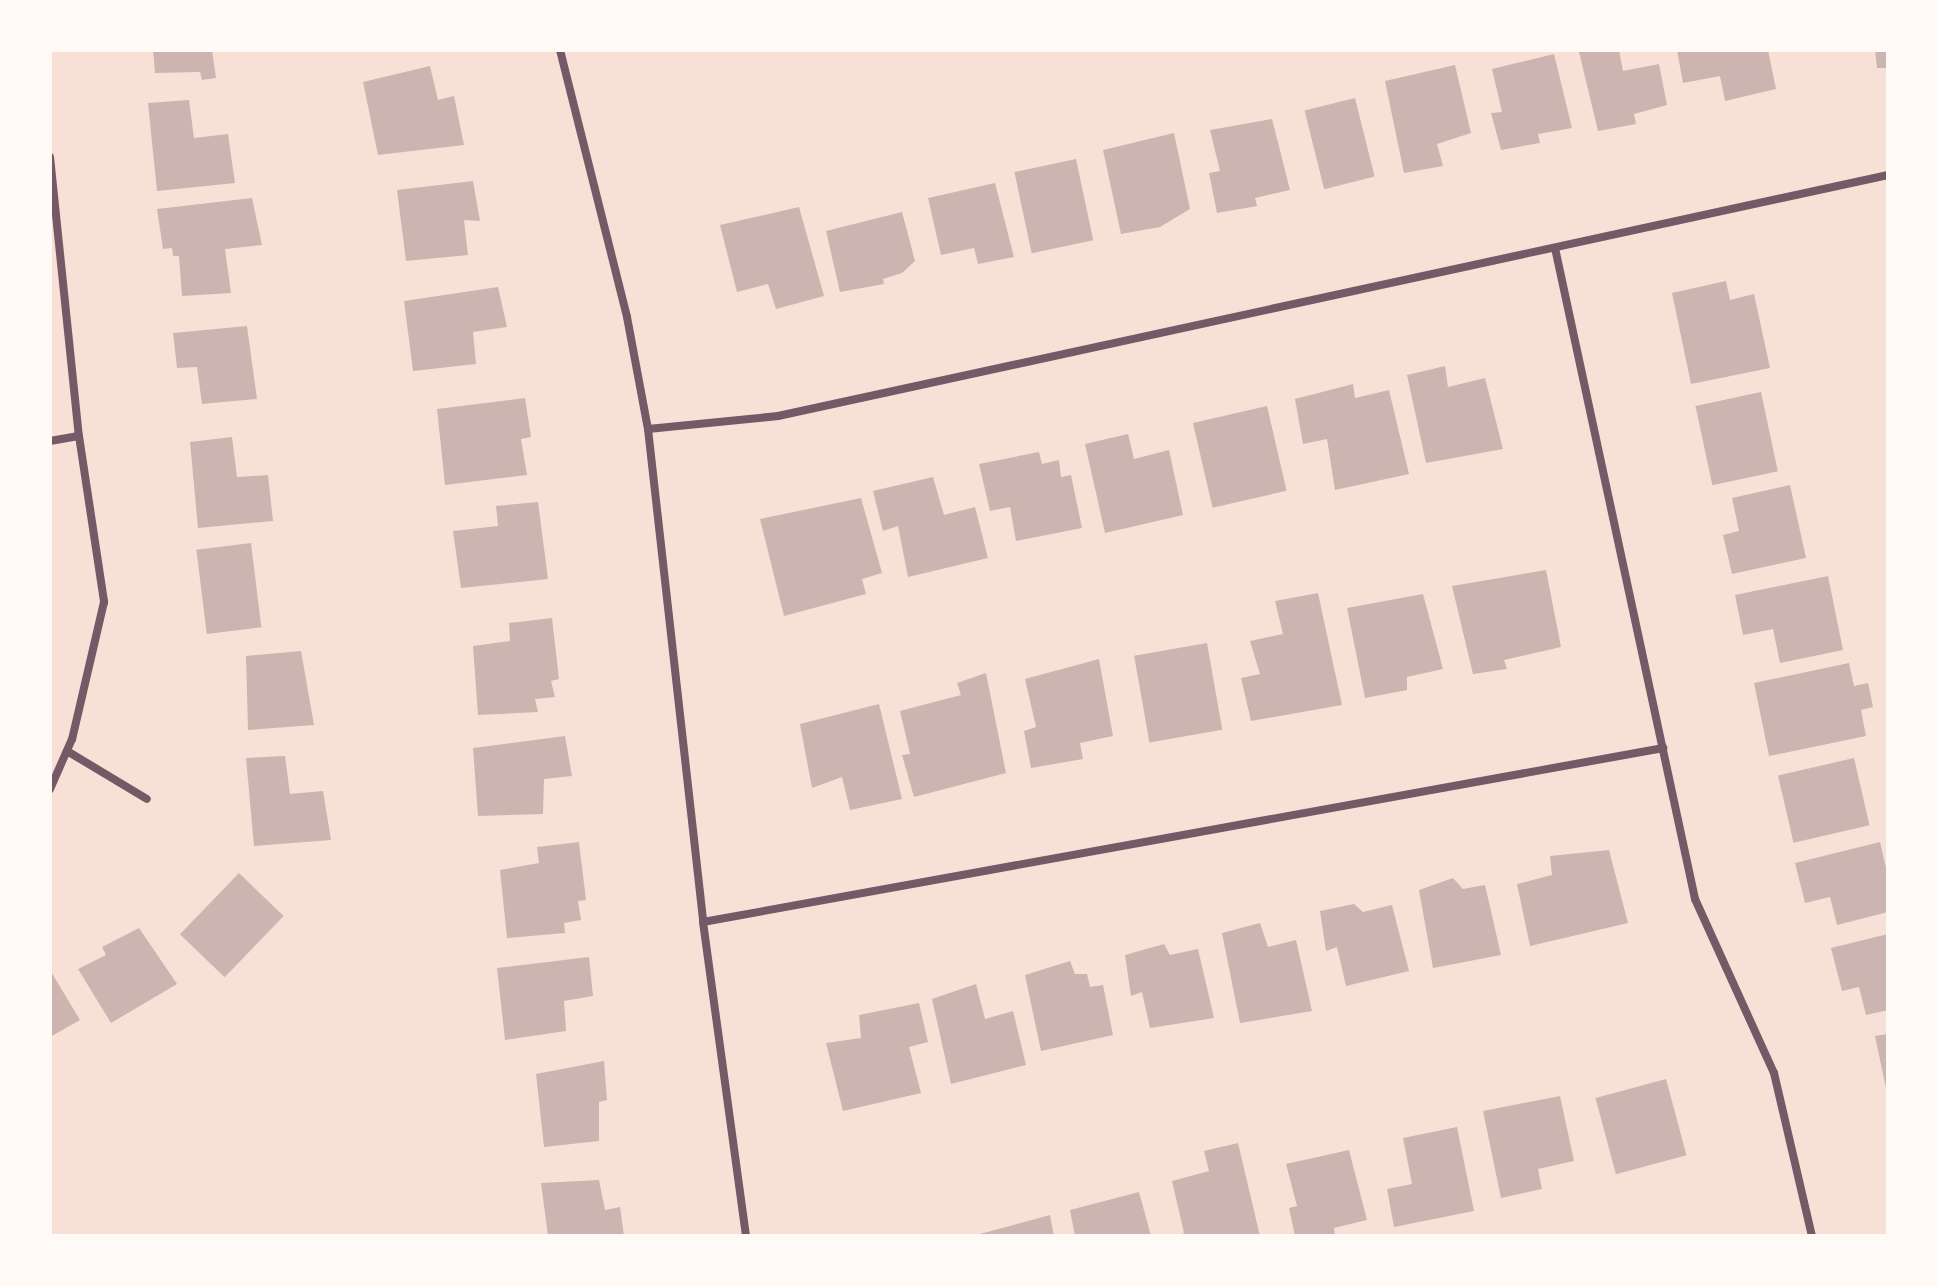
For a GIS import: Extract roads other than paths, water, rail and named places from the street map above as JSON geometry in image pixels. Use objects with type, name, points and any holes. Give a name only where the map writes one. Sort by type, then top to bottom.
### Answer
[{"type":"street","points":[[560,50],[627,317],[648,429],[703,922],[746,1236]]},
{"type":"street","points":[[50,157],[79,436],[104,602],[67,751],[50,789]]},
{"type":"street","points":[[648,429],[778,416],[1888,175]]},
{"type":"street","points":[[1555,248],[1695,899],[1774,1073],[1812,1236]]},
{"type":"street","points":[[50,441],[79,436]]},
{"type":"street","points":[[703,922],[1663,748]]},
{"type":"street","points":[[67,751],[147,799]]}]
